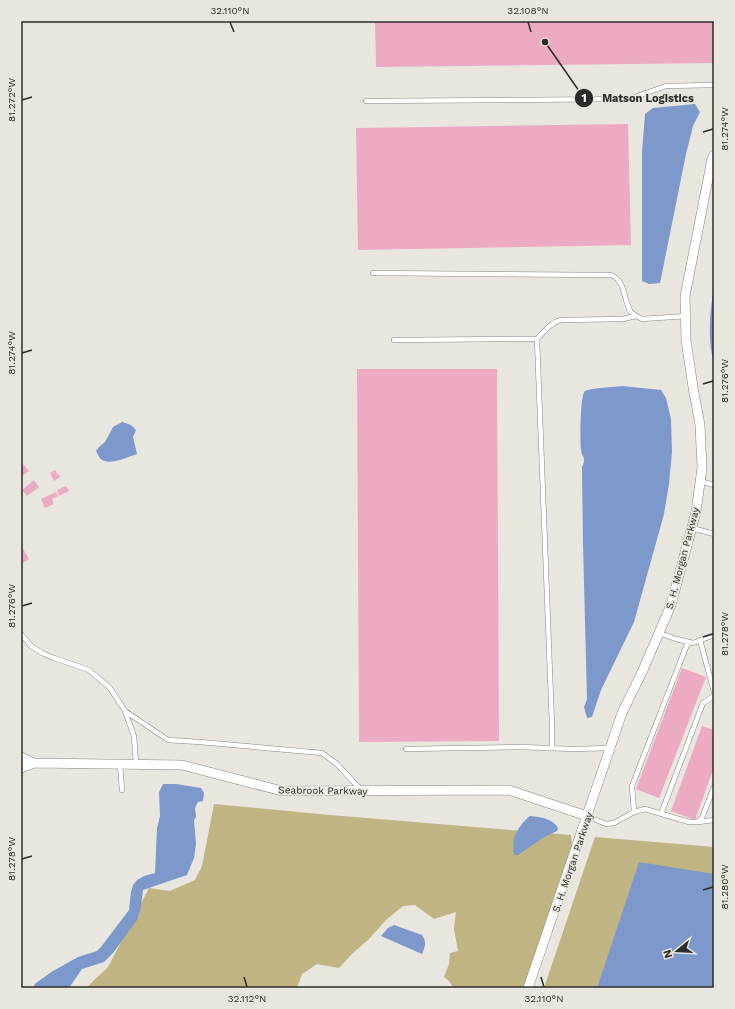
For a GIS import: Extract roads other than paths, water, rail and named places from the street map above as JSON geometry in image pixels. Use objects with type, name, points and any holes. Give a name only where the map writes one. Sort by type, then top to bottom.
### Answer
[{"type":"street","name":"S. H. Morgan Parkway","points":[[528,988],[622,713],[671,606],[696,512],[702,468],[700,425],[686,340],[685,296],[714,155]]},
{"type":"street","name":"Seabrook Parkway","points":[[21,757],[34,763]]},
{"type":"street","name":"Seabrook Parkway","points":[[21,768],[34,763],[182,765],[282,791],[509,790],[587,816]]},
{"type":"lane","points":[[366,101],[629,99],[666,86],[714,85]]},
{"type":"lane","points":[[374,273],[611,275],[616,277],[620,282],[631,312],[636,316],[642,319],[686,316]]},
{"type":"lane","points":[[394,340],[537,339],[556,321],[623,319],[636,316]]},
{"type":"lane","points":[[537,339],[552,748]]},
{"type":"lane","points":[[700,481],[714,485]]},
{"type":"lane","points":[[692,528],[714,534]]},
{"type":"lane","points":[[659,633],[693,643],[714,635]]},
{"type":"lane","points":[[21,634],[31,646],[42,653],[90,670],[110,688],[125,711],[134,736],[136,764]]},
{"type":"lane","points":[[700,640],[714,692]]},
{"type":"lane","points":[[634,812],[632,786],[688,642]]},
{"type":"lane","points":[[661,814],[703,703],[714,696]]},
{"type":"lane","points":[[125,711],[168,740],[322,753],[336,764],[361,791]]},
{"type":"lane","points":[[406,749],[520,747],[574,749],[611,748]]},
{"type":"lane","points":[[120,764],[122,790]]},
{"type":"lane","points":[[697,822],[702,818],[714,787]]},
{"type":"lane","points":[[587,816],[606,824],[614,823],[634,812],[645,809],[690,822],[714,820]]},
{"type":"water","points":[[695,104],[700,112],[693,126],[686,154],[660,283],[649,284],[642,281],[642,152],[645,114],[653,108]]},
{"type":"water","points":[[714,286],[714,364],[710,345],[710,315]]},
{"type":"water","points":[[622,386],[661,390],[666,398],[671,419],[672,452],[669,484],[664,514],[634,622],[601,690],[592,717],[587,718],[584,707],[587,699],[582,467],[584,459],[581,450],[580,438],[582,401],[585,391],[597,388]]},
{"type":"water","points":[[122,422],[131,425],[136,430],[133,437],[137,454],[117,461],[107,462],[99,457],[96,451],[105,442],[113,427]]},
{"type":"water","points":[[163,784],[176,784],[201,788],[204,793],[203,801],[198,802],[195,808],[196,817],[194,820],[196,844],[194,858],[187,875],[143,890],[141,907],[137,920],[113,953],[104,962],[82,969],[69,988],[32,988],[36,983],[53,971],[78,957],[97,951],[129,910],[133,885],[137,880],[144,876],[155,873],[157,828],[160,816],[159,792]]},
{"type":"water","points":[[530,816],[553,822],[558,828],[557,831],[544,837],[518,855],[515,855],[513,852],[515,835],[518,829]]},
{"type":"water","points":[[639,862],[714,874],[714,988],[597,988]]},
{"type":"water","points":[[394,925],[422,935],[425,940],[425,944],[422,954],[381,936],[388,928]]},
{"type":"place","name":"Matson Logistics","points":[[545,42]]}]
